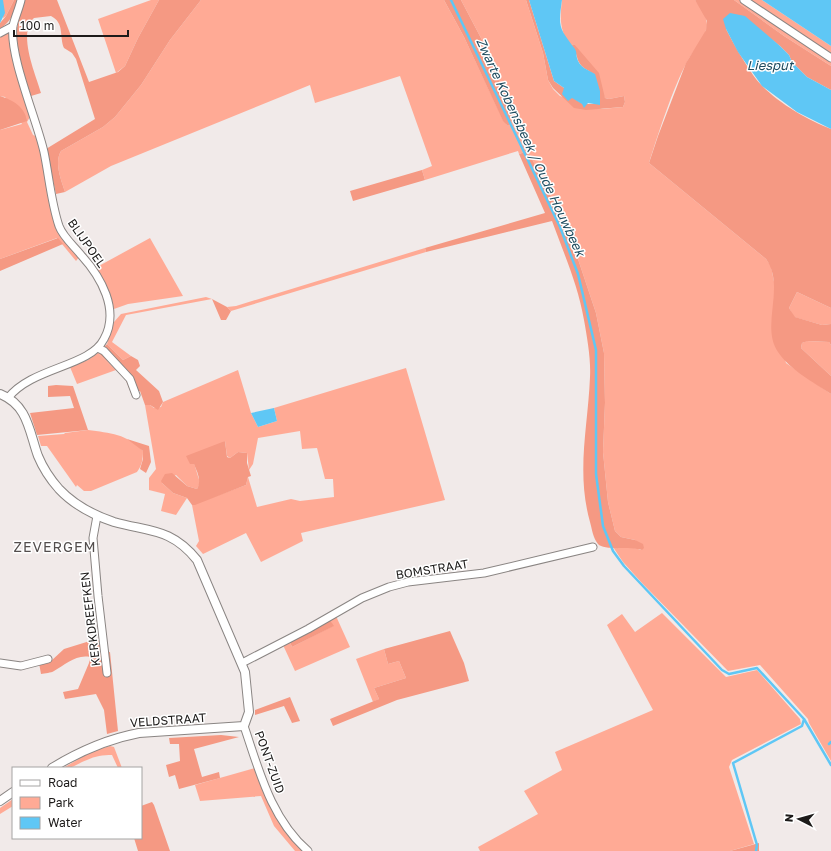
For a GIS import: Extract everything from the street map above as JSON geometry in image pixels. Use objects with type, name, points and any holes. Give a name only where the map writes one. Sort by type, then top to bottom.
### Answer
[{"type":"street","name":"BLIJPOEL","points":[[8,398],[16,389],[27,381],[59,366],[86,357],[98,348],[111,324],[109,302],[94,269],[69,241],[60,227],[44,151],[16,56],[13,26],[21,0]]},
{"type":"street","points":[[744,0],[831,58]]},
{"type":"street","points":[[0,33],[13,26]]},
{"type":"street","points":[[98,348],[104,351],[130,379],[136,394]]},
{"type":"street","name":"PONT-ZUID","points":[[0,394],[8,398],[21,409],[28,420],[38,456],[51,479],[70,500],[98,516],[114,522],[161,532],[182,543],[197,560],[242,663],[249,712],[244,726],[254,758],[275,808],[296,840],[308,851]]},
{"type":"street","name":"KERKDREEFKEN","points":[[98,516],[93,538],[98,596],[108,672]]},
{"type":"street","name":"BOMSTRAAT","points":[[242,663],[308,630],[362,598],[390,587],[408,582],[484,573],[594,547]]},
{"type":"street","points":[[0,663],[21,666],[48,659]]},
{"type":"street","name":"VELDSTRAAT","points":[[54,767],[76,753],[107,741],[138,733],[244,726]]},
{"type":"street","points":[[0,800],[12,793]]},
{"type":"green space","points":[[3,0],[14,0],[6,16],[3,18]]},
{"type":"green space","points":[[151,0],[159,0],[138,38],[125,66],[116,73],[98,19]]},
{"type":"green space","points":[[201,0],[444,0],[464,37],[503,120],[508,126],[512,123],[492,59],[461,0],[526,0],[543,53],[548,80],[553,89],[560,96],[602,109],[623,107],[625,102],[624,96],[609,99],[605,98],[574,44],[571,46],[567,41],[561,24],[562,0],[695,0],[706,18],[706,30],[681,73],[666,111],[649,163],[766,259],[771,266],[775,287],[773,316],[786,363],[831,394],[831,761],[808,719],[760,665],[728,671],[641,582],[623,562],[613,547],[630,547],[642,550],[635,540],[621,537],[615,531],[608,502],[603,452],[605,403],[604,353],[596,313],[569,232],[528,151],[519,154],[518,151],[425,180],[422,170],[432,166],[400,76],[315,103],[310,85],[111,166],[65,192],[58,166],[61,151],[103,127],[115,117],[141,85],[170,40]]},
{"type":"green space","points":[[734,0],[762,0],[831,46],[831,66],[784,36]]},
{"type":"green space","points":[[5,34],[9,34],[31,115],[27,122],[33,135],[38,137],[53,211],[80,256],[76,261],[57,238],[0,259],[0,130],[22,124],[5,97],[0,96],[0,37]]},
{"type":"green space","points":[[150,238],[183,296],[128,304],[114,309],[97,267]]},
{"type":"green space","points":[[425,248],[426,252],[231,311],[227,307],[236,306]]},
{"type":"green space","points":[[797,292],[831,308],[831,324],[822,325],[794,317],[789,308]]},
{"type":"green space","points":[[206,297],[212,299],[126,315],[112,342],[131,356],[123,360],[107,344],[114,322],[121,314]]},
{"type":"green space","points":[[807,341],[829,342],[831,345],[831,376],[801,348],[802,343]]},
{"type":"green space","points":[[98,353],[116,370],[77,384],[70,367],[88,360]]},
{"type":"green space","points":[[406,368],[445,500],[301,533],[303,541],[261,562],[246,533],[203,554],[196,546],[199,541],[192,505],[246,485],[248,477],[257,507],[291,499],[300,501],[334,497],[333,479],[325,479],[317,448],[302,449],[300,431],[258,438],[253,464],[249,470],[247,453],[238,452],[230,458],[227,456],[225,441],[194,463],[200,483],[197,489],[187,486],[176,475],[162,483],[173,493],[187,498],[176,515],[161,511],[165,494],[149,490],[149,478],[156,469],[145,405],[150,405],[154,408],[161,407],[163,402],[238,370],[251,413],[258,427],[277,421],[274,408]]},
{"type":"green space","points":[[88,430],[118,435],[137,445],[143,451],[143,457],[137,472],[91,491],[84,491],[77,485],[76,487],[47,446],[41,446],[38,436]]},
{"type":"green space","points":[[662,613],[726,677],[757,670],[800,719],[801,724],[732,760],[729,767],[754,844],[730,851],[480,851],[478,847],[538,814],[524,791],[562,770],[555,752],[653,710],[607,625],[622,614],[635,632]]},
{"type":"green space","points":[[336,616],[350,647],[295,671],[283,645],[290,642],[292,647],[333,626],[330,620]]},
{"type":"green space","points":[[384,649],[388,664],[399,661],[406,678],[374,688],[379,699],[373,702],[356,659]]},
{"type":"green space","points":[[110,746],[114,747],[122,767],[118,767],[112,755],[96,757],[83,761],[73,767],[65,767],[93,751]]},
{"type":"green space","points":[[255,768],[304,851],[295,851],[274,826],[261,796],[200,801],[195,785]]},
{"type":"green space","points":[[12,800],[12,807],[0,814],[0,808]]},
{"type":"shaded area","points":[[14,0],[18,0],[14,13],[10,20],[0,29],[0,23],[6,16]]},
{"type":"shaded area","points":[[24,0],[57,0],[89,82],[118,72],[125,66],[138,38],[159,0],[201,0],[170,40],[141,85],[115,117],[103,127],[61,151],[58,166],[65,192],[56,194],[46,149],[95,119],[76,59],[72,53],[64,48],[60,26],[51,16],[34,18],[29,25],[27,44],[41,93],[31,96],[19,58],[16,32]]},
{"type":"shaded area","points":[[444,0],[461,0],[492,59],[512,123],[508,126],[503,121],[464,37]]},
{"type":"shaded area","points":[[526,0],[529,0],[554,81],[564,88],[564,91],[582,104],[594,104],[595,74],[584,68],[580,63],[574,49],[571,46],[574,44],[599,73],[605,98],[609,99],[624,96],[625,102],[623,107],[586,110],[574,108],[553,88],[548,80],[543,53]]},
{"type":"shaded area","points":[[695,0],[734,0],[784,36],[831,66],[831,90],[807,77],[792,62],[789,55],[766,35],[726,29],[753,75],[768,92],[799,114],[831,129],[831,308],[797,292],[789,308],[795,317],[822,325],[831,324],[831,345],[829,342],[808,341],[802,343],[801,348],[831,376],[831,394],[795,370],[778,352],[773,342],[771,330],[774,282],[772,270],[766,259],[649,163],[686,63],[706,30],[707,21]]},
{"type":"shaded area","points":[[0,96],[18,105],[24,112],[27,121],[0,130]]},
{"type":"shaded area","points":[[528,151],[569,232],[596,313],[604,353],[605,403],[603,452],[608,502],[615,531],[621,537],[635,540],[643,544],[644,548],[642,550],[601,546],[596,542],[593,533],[586,503],[583,467],[589,396],[590,363],[584,320],[578,294],[552,221],[426,252],[425,248],[545,213],[519,154]]},
{"type":"shaded area","points":[[422,170],[425,180],[353,201],[350,191]]},
{"type":"shaded area","points":[[58,238],[63,244],[0,271],[0,259]]},
{"type":"shaded area","points":[[212,299],[227,307],[231,311],[226,320],[221,320]]},
{"type":"shaded area","points":[[107,344],[123,360],[131,356],[138,360],[140,366],[136,370],[159,391],[163,402],[158,410],[150,405],[145,405],[140,391],[131,393],[125,378],[98,353]]},
{"type":"shaded area","points":[[48,386],[73,386],[88,430],[37,435],[30,413],[74,408],[70,396],[48,397]]},
{"type":"shaded area","points":[[127,439],[149,446],[151,462],[146,473],[140,469],[143,459],[143,451]]},
{"type":"shaded area","points":[[225,441],[227,457],[230,458],[238,452],[247,453],[247,463],[251,476],[248,477],[246,485],[192,505],[187,498],[173,493],[162,483],[161,481],[165,474],[172,473],[187,486],[197,489],[199,482],[198,473],[194,464],[190,464],[186,456]]},
{"type":"shaded area","points":[[330,620],[334,626],[292,647],[290,642]]},
{"type":"shaded area","points":[[450,631],[464,663],[469,681],[397,700],[333,726],[330,719],[379,699],[374,688],[406,678],[399,661],[388,664],[384,649]]},
{"type":"shaded area","points":[[93,640],[99,640],[102,653],[110,652],[118,731],[107,734],[104,710],[96,694],[65,699],[63,692],[78,689],[90,657],[80,657],[53,672],[41,674],[39,663],[51,661],[64,649]]},
{"type":"shaded area","points":[[290,697],[300,721],[292,723],[284,706],[255,715],[255,710]]},
{"type":"shaded area","points":[[221,735],[239,737],[194,749],[202,777],[219,772],[220,778],[179,789],[175,775],[169,777],[166,765],[180,761],[179,744],[170,744],[169,738]]},
{"type":"shaded area","points":[[152,802],[154,805],[170,851],[138,851],[134,839],[142,839],[142,806]]},
{"type":"shaded area","points":[[759,843],[759,851],[730,851]]},
{"type":"water","points":[[0,0],[3,0],[5,13],[0,23]]},
{"type":"water","points":[[529,0],[562,0],[560,16],[561,27],[576,50],[577,58],[580,64],[595,74],[600,91],[600,105],[588,103],[584,108],[582,104],[572,98],[568,101],[562,94],[564,88],[554,81]]},
{"type":"water","points":[[762,0],[831,0],[831,46]]},
{"type":"water","name":"Liesput","points":[[730,13],[745,16],[780,46],[789,55],[792,62],[807,77],[831,90],[831,129],[797,112],[762,86],[738,52],[726,29],[723,19]]},
{"type":"water","points":[[274,408],[277,421],[258,427],[251,413]]},
{"type":"waterway","name":"Zwarte Kobensbeek / Oude Houwbeek","points":[[451,0],[560,227],[578,274],[596,350],[596,474],[603,526],[613,551],[624,566],[722,670],[729,674],[757,668],[804,719],[802,726],[733,763],[757,845],[756,851]]},
{"type":"waterway","points":[[804,719],[831,765]]},
{"type":"district","name":"ZEVERGEM","points":[[55,546]]}]
